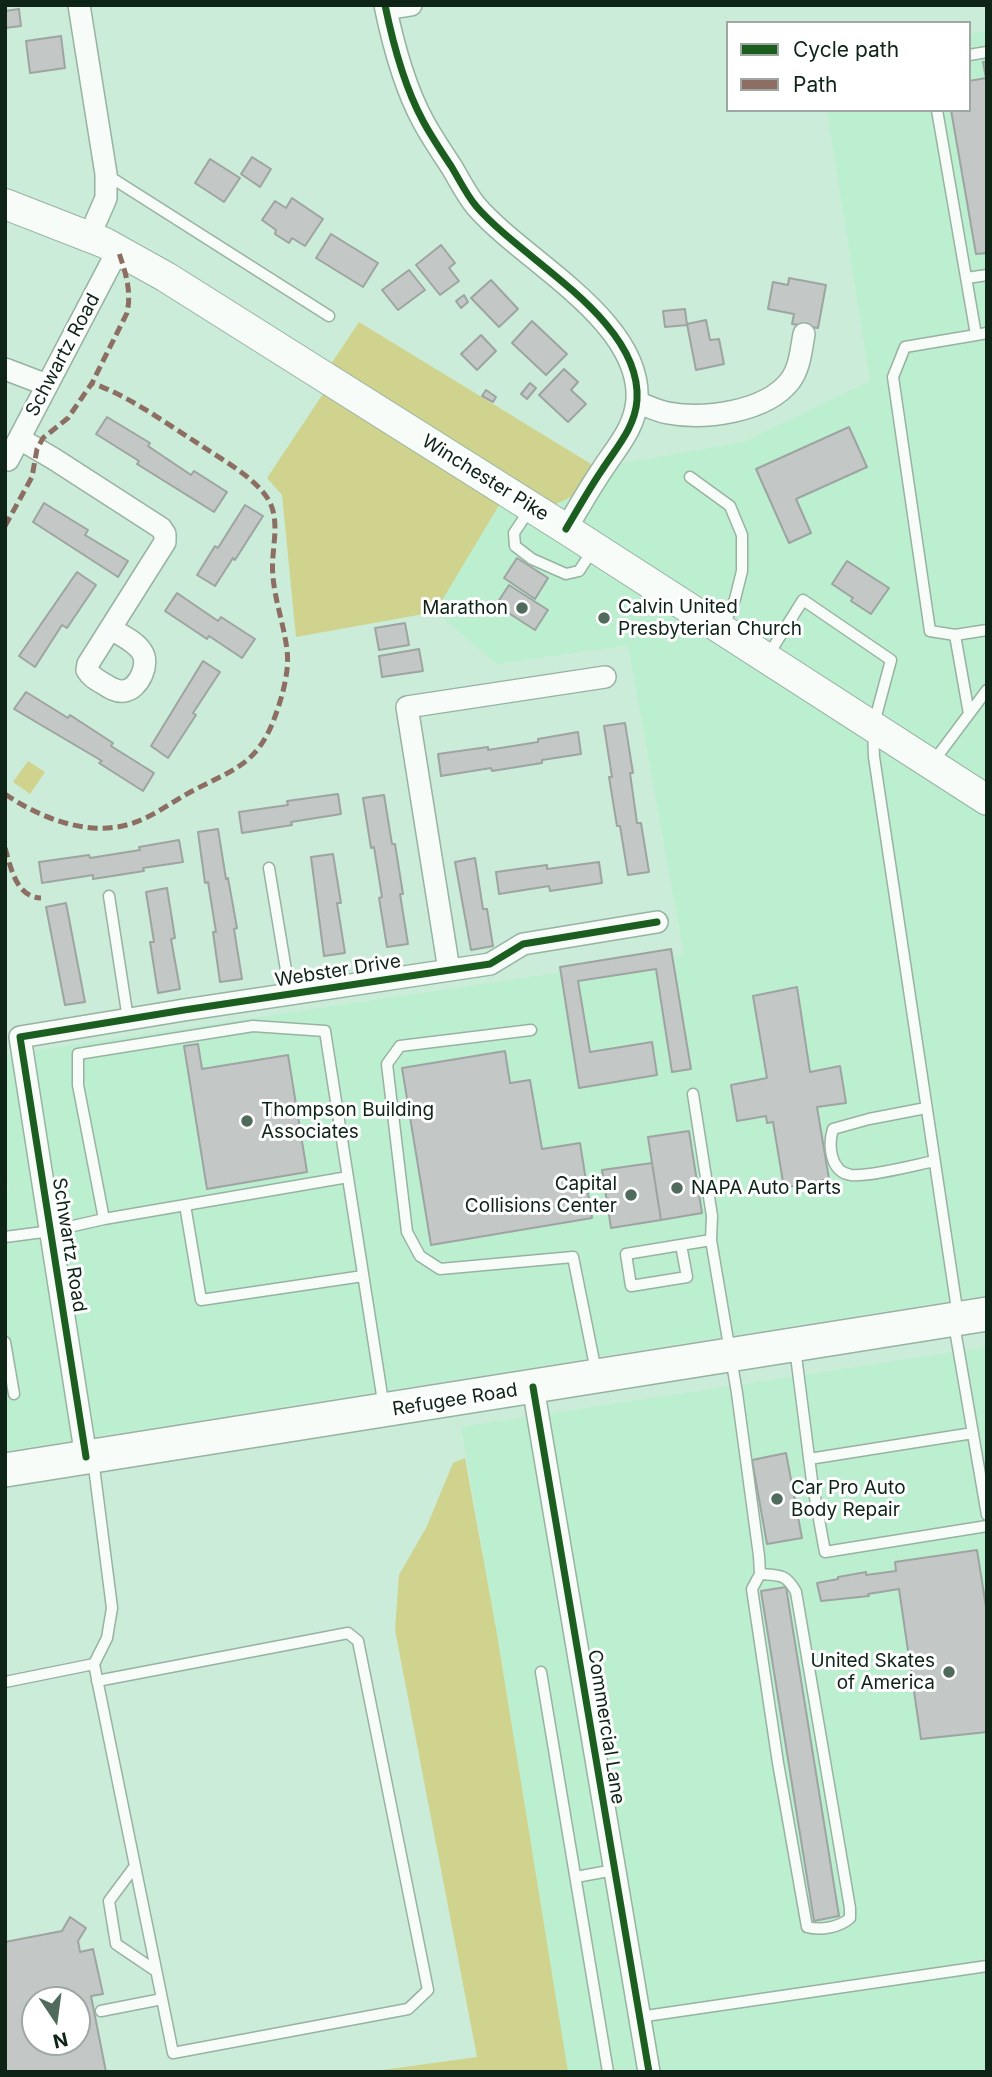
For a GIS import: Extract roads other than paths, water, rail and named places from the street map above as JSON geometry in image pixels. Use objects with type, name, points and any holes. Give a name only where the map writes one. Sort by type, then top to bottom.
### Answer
[{"type":"main road","name":"Winchester Pike","points":[[5,204],[118,250],[229,315],[987,800]]},
{"type":"main road","name":"Refugee Road","points":[[5,1470],[966,1317]]},
{"type":"street","points":[[79,5],[106,174],[106,198],[89,237]]},
{"type":"street","points":[[411,5],[385,7],[400,67],[422,120],[476,206],[513,242],[596,312],[627,352],[633,369],[637,386],[634,419],[566,529]]},
{"type":"street","name":"Schwartz Road","points":[[8,460],[118,250]]},
{"type":"street","points":[[637,402],[683,415],[727,413],[745,408],[774,395],[792,379],[800,361],[804,334]]},
{"type":"street","points":[[5,369],[47,385]]},
{"type":"street","points":[[20,439],[161,528],[165,534],[165,542],[111,629]]},
{"type":"street","points":[[449,970],[407,707],[605,677]]},
{"type":"street","name":"Webster Drive","points":[[20,1037],[490,964],[523,944],[657,922]]},
{"type":"street","name":"Schwartz Road","points":[[20,1037],[90,1457]]},
{"type":"street","name":"Commercial Lane","points":[[533,1387],[649,2072]]},
{"type":"lane","points":[[937,112],[967,278],[981,334],[905,347],[893,377],[930,631],[954,635],[987,630]]},
{"type":"lane","points":[[106,174],[329,316]]},
{"type":"lane","points":[[967,278],[987,275]]},
{"type":"lane","points":[[690,477],[730,506],[742,536],[742,570],[735,599],[722,630]]},
{"type":"lane","points":[[531,508],[514,533],[515,545],[532,559],[566,574],[579,571],[594,548]]},
{"type":"lane","points":[[766,659],[803,600],[891,660],[873,727],[873,757],[934,1161],[966,1317],[973,1433],[987,1515]]},
{"type":"lane","points":[[954,635],[969,714]]},
{"type":"lane","points":[[932,765],[987,690]]},
{"type":"lane","points":[[270,868],[290,994]]},
{"type":"lane","points":[[109,896],[128,1019]]},
{"type":"lane","points":[[104,1219],[78,1085],[79,1054],[253,1026],[325,1031],[384,1410]]},
{"type":"lane","points":[[531,1030],[400,1046],[387,1064],[407,1232],[420,1256],[440,1269],[573,1257],[597,1377]]},
{"type":"lane","points":[[693,1094],[712,1216],[711,1240],[737,1393],[760,1574],[752,1589],[778,1763],[807,1927],[823,1928],[844,1924],[850,1918],[850,1908],[796,1592],[790,1581],[782,1576],[760,1574]]},
{"type":"lane","points":[[926,1108],[833,1129],[829,1142],[832,1157],[840,1170],[849,1175],[863,1175],[934,1161]]},
{"type":"lane","points":[[5,1237],[348,1177]]},
{"type":"lane","points":[[185,1205],[201,1300],[363,1276]]},
{"type":"lane","points":[[681,1245],[687,1277],[631,1286],[626,1254],[711,1240]]},
{"type":"lane","points":[[5,1342],[15,1394]]},
{"type":"lane","points":[[794,1345],[825,1552],[987,1526]]},
{"type":"lane","points":[[809,1459],[973,1433]]},
{"type":"lane","points":[[90,1457],[112,1608],[107,1638],[94,1664],[97,1681],[173,2053],[408,2008],[428,1990],[358,1641],[348,1633],[97,1681]]},
{"type":"lane","points":[[5,1682],[94,1664]]},
{"type":"lane","points":[[541,1672],[608,2072]]},
{"type":"lane","points":[[135,1866],[109,1901],[116,1944],[156,1971]]},
{"type":"lane","points":[[576,1877],[614,1870]]},
{"type":"lane","points":[[639,2017],[987,1966]]},
{"type":"lane","points":[[101,2011],[162,1999]]},
{"type":"place","name":"Marathon","points":[[522,608]]},
{"type":"place","name":"Calvin United Presbyterian Church","points":[[604,618]]},
{"type":"place","name":"Thompson Building Associates","points":[[247,1121]]},
{"type":"place","name":"NAPA Auto Parts","points":[[677,1188]]},
{"type":"place","name":"Capital Collisions Center","points":[[631,1195]]},
{"type":"place","name":"Car Pro Auto Body Repair","points":[[777,1499]]},
{"type":"place","name":"United Skates of America","points":[[949,1672]]}]
